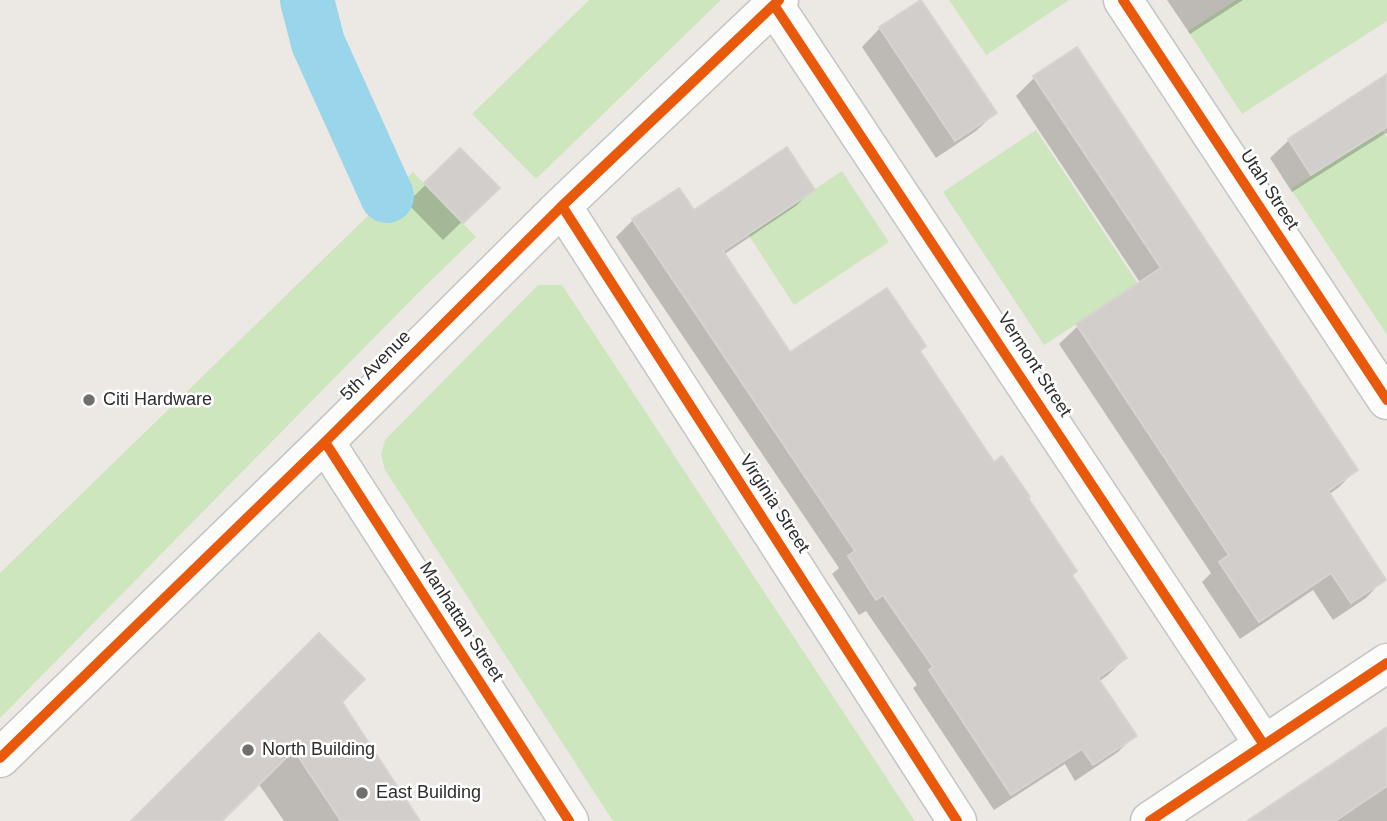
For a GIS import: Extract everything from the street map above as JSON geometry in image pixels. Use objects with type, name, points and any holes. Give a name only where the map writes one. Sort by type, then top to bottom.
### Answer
[{"type":"street","name":"Utah Street","points":[[1123,0],[1387,400]]},
{"type":"street","name":"5th Avenue","points":[[0,758],[562,206],[777,2]]},
{"type":"street","name":"Vermont Street","points":[[777,2],[1264,745]]},
{"type":"street","name":"Virginia Street","points":[[562,206],[957,821]]},
{"type":"street","name":"Manhattan Street","points":[[324,442],[569,821]]},
{"type":"street","points":[[1150,821],[1387,663]]},
{"type":"green space","points":[[589,0],[721,0],[536,179],[472,114]]},
{"type":"green space","points":[[949,0],[1069,0],[986,55]]},
{"type":"green space","points":[[1236,0],[1387,0],[1387,21],[1242,114],[1188,31]]},
{"type":"green space","points":[[1036,130],[1138,284],[1044,345],[943,192]]},
{"type":"green space","points":[[1382,130],[1387,137],[1387,335],[1291,189]]},
{"type":"green space","points":[[842,171],[889,242],[794,305],[748,234]]},
{"type":"green space","points":[[413,172],[476,237],[0,718],[0,573]]},
{"type":"green space","points":[[538,285],[562,285],[915,821],[613,821],[385,470],[381,455],[385,440]]},
{"type":"building","points":[[921,0],[997,113],[955,141],[879,27]]},
{"type":"building","points":[[1077,47],[1358,470],[1328,491],[1386,580],[1351,603],[1331,573],[1259,622],[1219,562],[1229,555],[1076,324],[1161,268],[1033,76]]},
{"type":"building","points":[[1387,74],[1387,127],[1311,175],[1288,139]]},
{"type":"building","points":[[787,147],[815,190],[723,251],[790,352],[887,288],[926,346],[920,351],[994,462],[1002,456],[1030,497],[1028,498],[1077,571],[1072,575],[1127,658],[1098,678],[1137,736],[1093,765],[1082,749],[1011,795],[929,670],[933,667],[883,595],[876,600],[848,556],[855,551],[632,219],[679,188],[694,210]]},
{"type":"building","points":[[460,148],[500,188],[463,223],[424,183]]},
{"type":"building","name":"North Building","points":[[319,633],[365,679],[342,702],[420,821],[341,821],[294,750],[222,821],[131,821]]},
{"type":"building","points":[[1387,727],[1387,786],[1335,821],[1247,821]]},
{"type":"waterway","points":[[307,0],[318,43],[387,196]]},
{"type":"cycle path","points":[[0,758],[325,442],[562,206],[779,0]]},
{"type":"cycle path","points":[[1123,0],[1387,400]]},
{"type":"cycle path","points":[[774,5],[1264,745]]},
{"type":"cycle path","points":[[562,206],[957,821]]},
{"type":"cycle path","points":[[325,442],[569,821]]},
{"type":"cycle path","points":[[1150,821],[1387,663]]},
{"type":"place","name":"Citi Hardware","points":[[89,400]]},
{"type":"place","name":"North Building","points":[[248,750]]},
{"type":"place","name":"East Building","points":[[362,793]]}]
